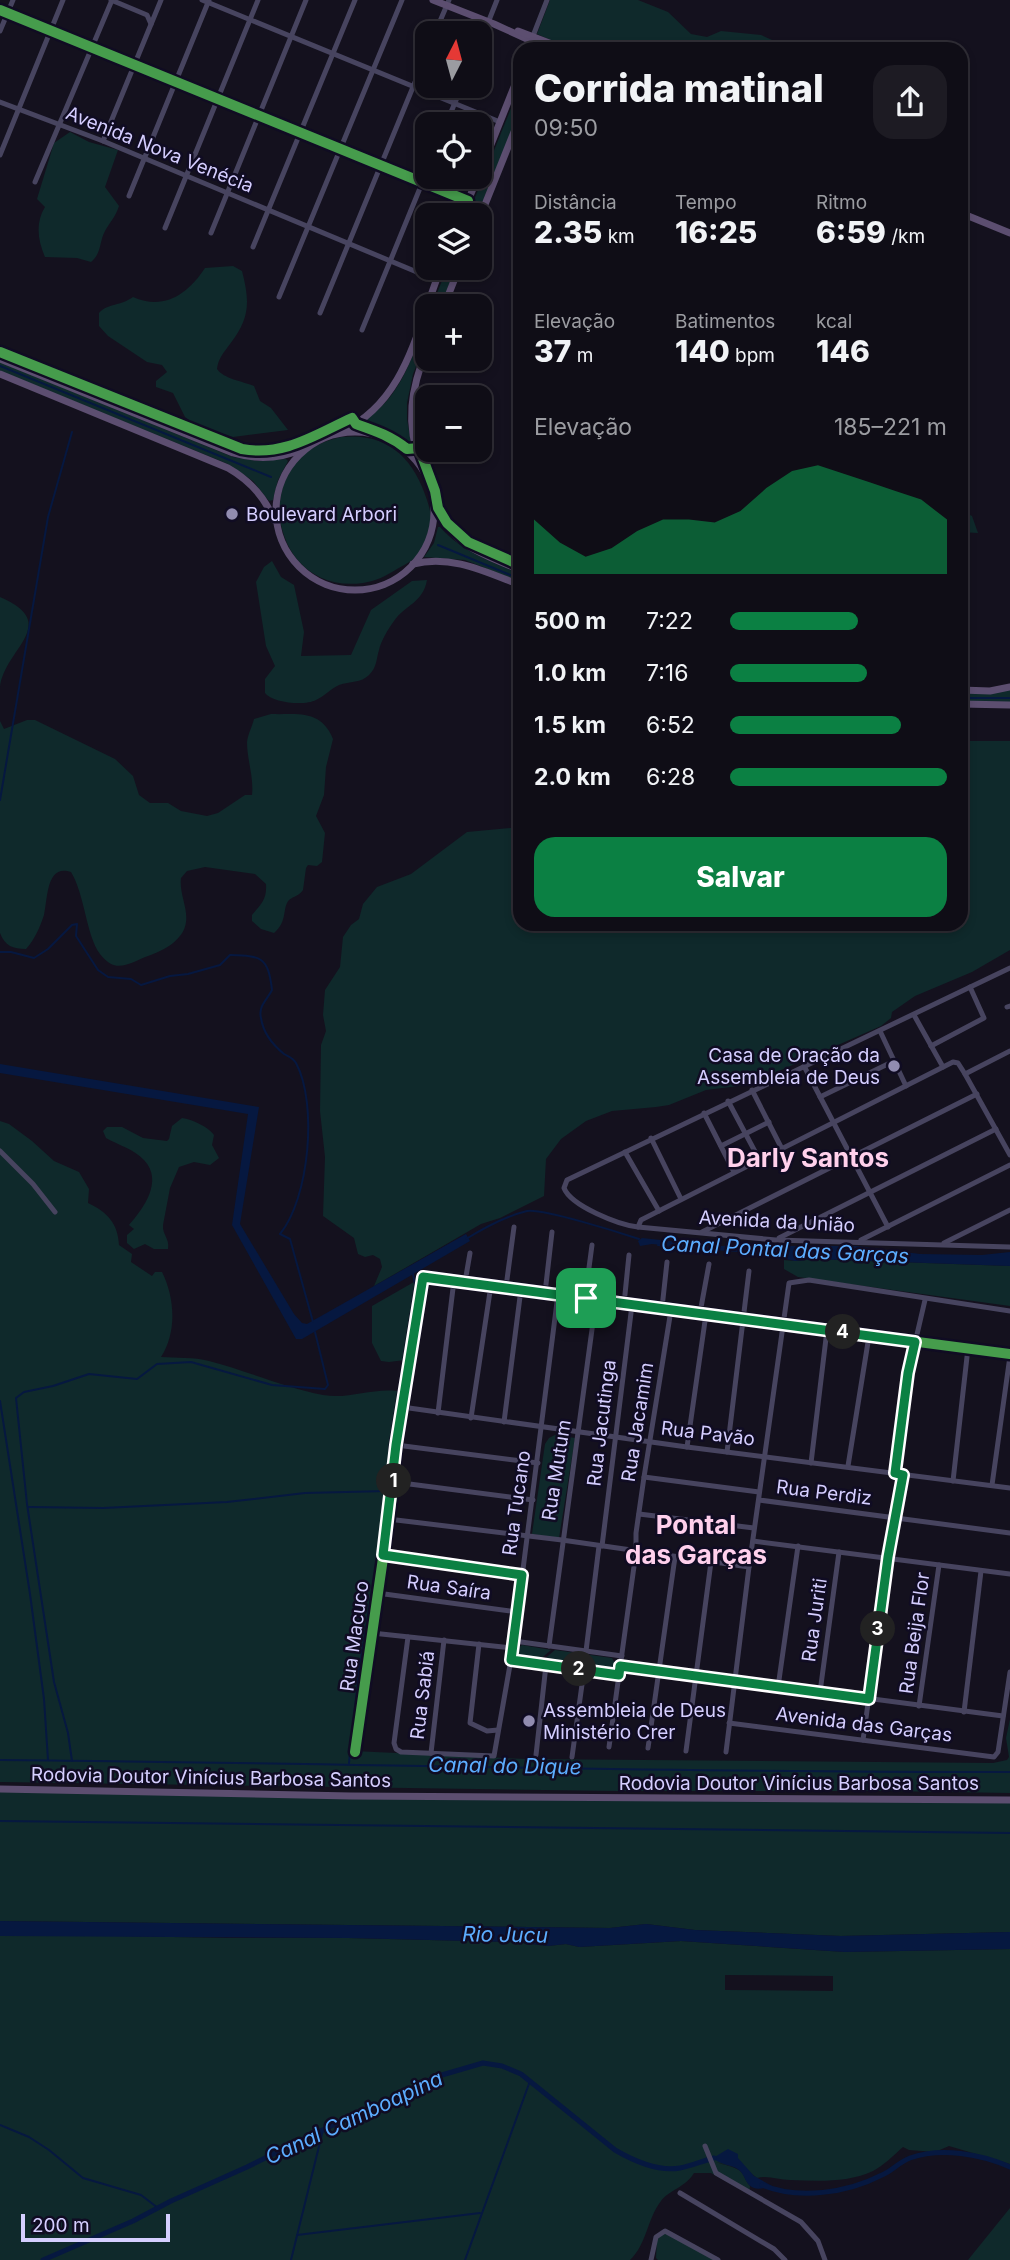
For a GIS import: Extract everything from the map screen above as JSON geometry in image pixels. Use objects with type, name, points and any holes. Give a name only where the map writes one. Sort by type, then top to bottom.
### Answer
[{"type":"main road","points":[[433,0],[448,3],[487,21]]},
{"type":"main road","points":[[492,23],[533,36],[541,42]]},
{"type":"main road","points":[[492,23],[535,42]]},
{"type":"main road","points":[[524,38],[526,42]]},
{"type":"main road","points":[[492,142],[513,90]]},
{"type":"main road","points":[[486,203],[513,134]]},
{"type":"main road","points":[[468,201],[473,189]]},
{"type":"main road","points":[[968,216],[1010,233]]},
{"type":"main road","points":[[0,359],[233,453],[248,457],[289,454],[333,435],[370,414],[390,394],[403,369],[436,280]]},
{"type":"main road","points":[[419,371],[414,387],[411,418],[415,447],[433,507],[445,527],[458,540],[473,550],[513,567]]},
{"type":"main road","points":[[0,374],[228,468],[259,493],[286,550],[300,568],[312,577],[333,586],[356,589],[379,585],[396,578],[423,551],[430,535],[433,507]]},
{"type":"main road","points":[[333,435],[356,432],[386,439],[411,456],[425,474]]},
{"type":"main road","points":[[278,529],[276,506],[283,477],[295,459],[312,444]]},
{"type":"main road","points":[[412,564],[428,561],[466,565],[513,582]]},
{"type":"main road","points":[[968,690],[990,691],[1010,687]]},
{"type":"main road","points":[[968,704],[1010,705]]},
{"type":"main road","name":"Rodovia Doutor Vinícius Barbosa Santos","points":[[0,1789],[365,1796],[1010,1800]]},
{"type":"street","points":[[0,31],[13,0]]},
{"type":"street","points":[[0,155],[63,0]]},
{"type":"street","points":[[35,182],[112,0],[150,18],[150,27]]},
{"type":"street","points":[[103,141],[161,0]]},
{"type":"street","points":[[164,228],[258,0]]},
{"type":"street","points":[[211,233],[306,0]]},
{"type":"street","points":[[253,247],[355,0]]},
{"type":"street","points":[[279,297],[402,0]]},
{"type":"street","points":[[492,21],[497,0]]},
{"type":"street","points":[[533,36],[547,0]]},
{"type":"street","points":[[130,196],[206,1],[500,122]]},
{"type":"street","points":[[440,21],[448,3]]},
{"type":"street","points":[[141,12],[149,13],[158,8]]},
{"type":"street","points":[[0,10],[415,179]]},
{"type":"street","points":[[320,313],[415,81]]},
{"type":"street","points":[[451,112],[457,98]]},
{"type":"street","name":"Avenida Nova Venécia","points":[[0,102],[145,158],[415,271]]},
{"type":"street","points":[[362,330],[420,189]]},
{"type":"street","points":[[440,189],[468,201]]},
{"type":"street","points":[[659,1211],[625,1152],[1010,968]]},
{"type":"street","points":[[931,1046],[984,1018],[970,987]]},
{"type":"street","points":[[914,1015],[943,1067]]},
{"type":"street","points":[[880,1031],[906,1086]]},
{"type":"street","points":[[965,1074],[1010,1051]]},
{"type":"street","points":[[820,1097],[894,1061]]},
{"type":"street","points":[[638,1227],[641,1220],[733,1172],[955,1063],[977,1094],[1010,1155]]},
{"type":"street","points":[[804,1066],[888,1227]]},
{"type":"street","points":[[752,1090],[782,1149]]},
{"type":"street","points":[[699,1234],[977,1094]]},
{"type":"street","points":[[728,1101],[759,1159]]},
{"type":"street","points":[[704,1113],[733,1172]]},
{"type":"street","points":[[721,1146],[769,1122]]},
{"type":"street","points":[[776,1240],[996,1129]]},
{"type":"street","points":[[651,1138],[681,1199]]},
{"type":"street","points":[[0,1151],[33,1184],[55,1212]]},
{"type":"street","name":"Avenida da União","points":[[625,1152],[567,1180],[564,1188],[567,1195],[607,1219],[638,1227],[776,1240],[1010,1247]]},
{"type":"street","points":[[858,1242],[1010,1165]]},
{"type":"street","points":[[941,1244],[1010,1210]]},
{"type":"street","points":[[506,1287],[514,1227]]},
{"type":"street","points":[[545,1293],[552,1232]]},
{"type":"street","points":[[586,1298],[592,1245]]},
{"type":"street","points":[[465,1282],[470,1253]]},
{"type":"street","points":[[624,1304],[629,1255]]},
{"type":"street","points":[[662,1308],[667,1262]]},
{"type":"street","points":[[687,1447],[709,1264]]},
{"type":"street","points":[[727,1452],[749,1271]]},
{"type":"street","name":"Rua Macuco","points":[[355,1752],[394,1482],[396,1445],[423,1277],[454,1280]]},
{"type":"street","points":[[438,1413],[454,1280],[1010,1355],[992,1485]]},
{"type":"street","points":[[726,1752],[787,1287],[792,1281],[809,1280],[1010,1311]]},
{"type":"street","points":[[471,1418],[491,1285]]},
{"type":"street","points":[[504,1422],[521,1289]]},
{"type":"street","name":"Rua Tucano","points":[[430,1753],[494,1756],[514,1645],[558,1294]]},
{"type":"street","name":"Rua Mutum","points":[[549,1646],[596,1300]]},
{"type":"street","points":[[895,1473],[908,1373],[925,1300]]},
{"type":"street","name":"Rua Jacutinga","points":[[586,1651],[632,1305]]},
{"type":"street","name":"Rua Jacamim","points":[[609,1747],[649,1441],[671,1310]]},
{"type":"street","points":[[811,1463],[827,1330]]},
{"type":"street","points":[[848,1466],[869,1336]]},
{"type":"street","points":[[953,1481],[968,1348]]},
{"type":"street","name":"Rua Pavão","points":[[402,1407],[578,1433],[1010,1488]]},
{"type":"street","points":[[396,1445],[538,1463]]},
{"type":"street","points":[[863,1740],[894,1516],[903,1475]]},
{"type":"street","name":"Rua Perdiz","points":[[644,1477],[759,1492]]},
{"type":"street","points":[[394,1482],[533,1500]]},
{"type":"street","name":"Rua Perdiz","points":[[759,1500],[1010,1533]]},
{"type":"street","points":[[639,1514],[754,1528]]},
{"type":"street","points":[[388,1519],[562,1540],[749,1567]]},
{"type":"street","points":[[753,1541],[1010,1574]]},
{"type":"street","points":[[778,1686],[798,1546]]},
{"type":"street","name":"Rua Juriti","points":[[820,1692],[839,1552]]},
{"type":"street","points":[[383,1555],[522,1575]]},
{"type":"street","points":[[648,1748],[675,1558]]},
{"type":"street","points":[[685,1751],[710,1562]]},
{"type":"street","name":"Rua Beija Flor","points":[[919,1706],[939,1565]]},
{"type":"street","points":[[964,1712],[981,1570]]},
{"type":"street","name":"Rua Saíra","points":[[377,1593],[517,1612]]},
{"type":"street","points":[[372,1633],[479,1644],[549,1646],[622,1656]]},
{"type":"street","points":[[408,1637],[394,1743],[396,1749],[401,1752],[430,1753]]},
{"type":"street","name":"Rua Sabiá","points":[[430,1753],[444,1640]]},
{"type":"street","points":[[479,1644],[470,1723],[487,1731],[498,1730]]},
{"type":"street","points":[[511,1660],[619,1675]]},
{"type":"street","points":[[536,1755],[546,1665]]},
{"type":"street","points":[[620,1666],[1003,1716],[1010,1672]]},
{"type":"street","points":[[572,1757],[584,1670]]},
{"type":"street","name":"Avenida das Garças","points":[[729,1723],[994,1757],[998,1752],[1003,1716]]},
{"type":"street","points":[[705,2146],[709,2160],[719,2175],[801,2222],[818,2241],[825,2260]]},
{"type":"street","points":[[680,2193],[774,2249],[785,2260]]},
{"type":"street","points":[[652,2260],[656,2237],[666,2231],[718,2260]]},
{"type":"green space","points":[[550,0],[638,0],[668,12],[691,34],[707,37],[721,31],[761,35],[777,42],[555,42],[537,34]]},
{"type":"green space","points":[[513,103],[513,128],[492,179],[492,155]]},
{"type":"green space","points":[[70,132],[89,142],[118,150],[105,187],[119,206],[103,235],[97,255],[91,262],[77,258],[45,257],[39,238],[40,219],[45,207],[37,199],[54,143]]},
{"type":"green space","points":[[478,189],[488,189],[482,203],[473,203]]},
{"type":"green space","points":[[233,266],[242,271],[247,301],[245,318],[217,369],[229,377],[254,386],[260,401],[271,408],[288,430],[233,437],[193,423],[185,417],[173,393],[156,387],[156,381],[167,372],[162,365],[147,362],[108,336],[99,326],[99,313],[106,308],[133,297],[144,301],[165,301],[183,292],[205,268]]},
{"type":"green space","points":[[442,280],[451,280],[445,294],[437,294]]},
{"type":"green space","points":[[415,349],[415,369],[407,403],[412,448],[393,434],[360,423],[385,403],[395,391]]},
{"type":"green space","points":[[0,362],[233,457],[258,461],[286,459],[288,461],[278,480],[273,500],[269,501],[253,481],[228,464],[0,371]]},
{"type":"green space","points":[[341,437],[372,439],[385,444],[406,460],[421,485],[431,518],[431,535],[420,553],[385,576],[363,583],[331,581],[306,568],[289,548],[281,522],[281,495],[291,470],[311,450]]},
{"type":"green space","points":[[968,514],[972,516],[978,533],[968,532]]},
{"type":"green space","points":[[440,527],[467,549],[513,571],[513,579],[465,560],[424,557],[434,543]]},
{"type":"green space","points":[[272,561],[281,577],[294,585],[304,632],[301,656],[351,655],[371,610],[412,581],[427,580],[422,594],[398,616],[387,631],[375,666],[366,678],[339,685],[311,702],[289,702],[274,699],[265,693],[265,679],[275,666],[266,646],[256,582],[264,567]]},
{"type":"green space","points":[[0,597],[18,607],[27,617],[29,627],[4,673],[0,687]]},
{"type":"green space","points":[[1010,690],[1010,702],[968,701],[968,693]]},
{"type":"green space","points":[[271,714],[299,714],[315,718],[328,729],[333,739],[326,767],[324,795],[316,816],[325,833],[322,862],[317,866],[308,865],[303,890],[289,900],[281,924],[274,933],[261,929],[252,921],[252,915],[264,898],[266,884],[255,874],[205,867],[187,871],[181,878],[186,922],[177,939],[160,951],[117,966],[106,960],[95,946],[76,881],[71,872],[63,871],[57,873],[50,884],[44,915],[35,937],[26,949],[13,947],[4,941],[0,933],[0,721],[4,729],[27,720],[35,720],[115,759],[133,776],[139,795],[150,803],[168,803],[181,811],[207,816],[218,813],[245,795],[252,795],[248,739],[254,719]]},
{"type":"green space","points":[[968,741],[1010,741],[1010,950],[972,972],[915,996],[892,1012],[891,1018],[881,1026],[747,1085],[706,1090],[669,1105],[612,1111],[586,1121],[561,1139],[546,1159],[544,1196],[500,1218],[481,1224],[374,1286],[382,1267],[380,1259],[373,1255],[365,1257],[358,1254],[354,1238],[323,1216],[325,1157],[320,1111],[321,1045],[326,1031],[323,1015],[325,990],[340,967],[343,937],[359,919],[363,904],[377,887],[411,874],[467,832],[513,828],[513,931],[968,931]]},
{"type":"green space","points":[[182,1118],[200,1124],[214,1135],[212,1145],[219,1158],[210,1165],[194,1162],[179,1167],[170,1188],[163,1225],[168,1249],[154,1249],[145,1244],[134,1249],[127,1243],[127,1235],[134,1229],[129,1225],[145,1203],[152,1186],[150,1168],[140,1156],[106,1138],[103,1131],[107,1127],[122,1127],[143,1138],[167,1141],[172,1126]]},
{"type":"green space","points":[[0,1121],[9,1124],[32,1141],[54,1161],[79,1172],[89,1189],[88,1203],[101,1210],[114,1224],[119,1245],[132,1254],[131,1262],[152,1276],[155,1272],[162,1272],[170,1293],[172,1326],[161,1357],[209,1361],[323,1395],[403,1392],[397,1454],[353,1751],[527,1759],[993,1763],[1007,1760],[1009,1757],[1006,1738],[1010,1719],[1010,1793],[616,1791],[0,1782]]},
{"type":"green space","points":[[784,1260],[1010,1266],[1010,1306],[798,1277],[784,1269]]},
{"type":"green space","points":[[414,1282],[420,1282],[405,1360],[381,1361],[372,1343],[372,1306]]},
{"type":"green space","points":[[555,1435],[575,1438],[559,1538],[532,1534],[545,1444]]},
{"type":"green space","points":[[522,1645],[551,1650],[538,1661],[520,1658],[515,1651]]},
{"type":"green space","points":[[555,1650],[612,1658],[616,1665],[611,1670],[542,1661]]},
{"type":"green space","points":[[0,1790],[1010,1802],[1010,1932],[841,1936],[695,1930],[646,1924],[610,1928],[0,1921]]},
{"type":"green space","points":[[0,1936],[349,1938],[515,1942],[579,1947],[681,1941],[845,1952],[1010,1949],[1010,2164],[949,2146],[935,2152],[903,2147],[881,2166],[863,2175],[811,2181],[757,2178],[747,2170],[716,2162],[742,2173],[750,2186],[749,2194],[711,2173],[694,2173],[687,2182],[661,2201],[640,2247],[630,2260],[0,2260]],"holes":[[[725,1975],[833,1976],[833,1991],[725,1990]]]},
{"type":"green space","points":[[1010,2208],[1010,2260],[968,2260]]},
{"type":"green space","points":[[664,2232],[715,2260],[658,2260],[657,2239]]},
{"type":"water","points":[[0,1064],[259,1107],[240,1224],[302,1323],[307,1324],[466,1234],[470,1241],[302,1339],[296,1339],[232,1225],[248,1114],[0,1073]]},
{"type":"water","points":[[642,1238],[718,1246],[856,1246],[920,1254],[982,1255],[1010,1252],[1010,1266],[815,1259],[795,1261],[768,1255],[652,1244],[640,1246],[638,1241]]},
{"type":"water","name":"Rio Jucu","points":[[0,1921],[610,1928],[646,1924],[695,1930],[841,1936],[1010,1932],[1010,1949],[845,1952],[681,1941],[579,1947],[515,1942],[349,1938],[0,1936]]},
{"type":"water","points":[[728,2149],[738,2154],[738,2158],[754,2176],[772,2186],[758,2189],[751,2187],[739,2170],[713,2158]]},
{"type":"waterway","points":[[0,366],[271,477]]},
{"type":"waterway","points":[[0,800],[48,517],[72,432]]},
{"type":"waterway","points":[[438,545],[513,576]]},
{"type":"waterway","points":[[968,698],[1010,698]]},
{"type":"waterway","points":[[0,952],[34,958],[48,949],[72,925],[77,924],[76,936],[98,970],[108,977],[131,979],[141,985],[220,965],[230,955],[249,956],[265,964],[272,990],[261,1010],[262,1023],[272,1042],[296,1063],[307,1102],[304,1175],[290,1218],[280,1234],[290,1239],[313,1322]]},
{"type":"waterway","name":"Canal Pontal das Garças","points":[[466,1239],[495,1223],[527,1211],[564,1217],[639,1239]]},
{"type":"waterway","name":"Canal Pontal das Garças","points":[[658,1245],[687,1248]]},
{"type":"waterway","points":[[402,1393],[416,1289],[413,1274]]},
{"type":"waterway","points":[[72,1761],[68,1733],[54,1682],[27,1504],[16,1398],[24,1392],[89,1374],[137,1379],[157,1364],[191,1362],[272,1385],[325,1389],[328,1385],[315,1332]]},
{"type":"waterway","points":[[0,1401],[30,1594],[44,1699],[48,1760]]},
{"type":"waterway","points":[[349,1763],[359,1671],[393,1461]]},
{"type":"waterway","points":[[29,1507],[103,1508],[227,1502],[305,1493],[387,1491]]},
{"type":"waterway","name":"Canal do Dique","points":[[0,1760],[1010,1772]]},
{"type":"waterway","points":[[0,1821],[1010,1833]]},
{"type":"waterway","name":"Canal Camboapina","points":[[43,2260],[133,2221],[331,2126],[401,2097],[435,2077],[483,2063],[502,2066],[521,2074],[615,2150],[638,2162],[672,2169],[714,2158]]},
{"type":"waterway","points":[[465,2260],[530,2081]]},
{"type":"waterway","points":[[0,2125],[29,2137],[83,2178],[141,2195],[158,2208]]},
{"type":"waterway","points":[[291,2260],[323,2130]]},
{"type":"waterway","name":"Canal Camboapina","points":[[762,2185],[791,2192],[838,2190],[868,2181],[910,2158],[935,2153],[974,2156],[1010,2167]]},
{"type":"waterway","points":[[297,2235],[480,2213]]},
{"type":"cycle path","points":[[0,10],[468,201]]},
{"type":"cycle path","points":[[0,352],[242,449],[257,451],[286,447],[352,418],[356,424],[389,437],[407,449],[419,448],[435,491],[438,508],[447,523],[468,542],[513,562]]},
{"type":"cycle path","points":[[355,1752],[394,1482],[396,1445],[423,1277],[1010,1354]]},
{"type":"place","name":"Boulevard Arbori","points":[[232,514]]},
{"type":"place","name":"Casa de Oração da Assembleia de Deus","points":[[894,1066]]},
{"type":"place","name":"Assembleia de Deus Ministério Crer","points":[[529,1721]]},
{"type":"district","name":"Darly Santos","points":[[808,1158]]},
{"type":"district","name":"Pontal das Garças","points":[[696,1540]]},
{"type":"route","points":[[423,1277],[586,1298],[915,1342],[908,1373],[895,1473],[903,1475],[894,1516],[869,1699],[620,1666],[619,1675],[511,1660],[522,1575],[383,1555],[394,1482],[396,1445],[423,1277]]}]
